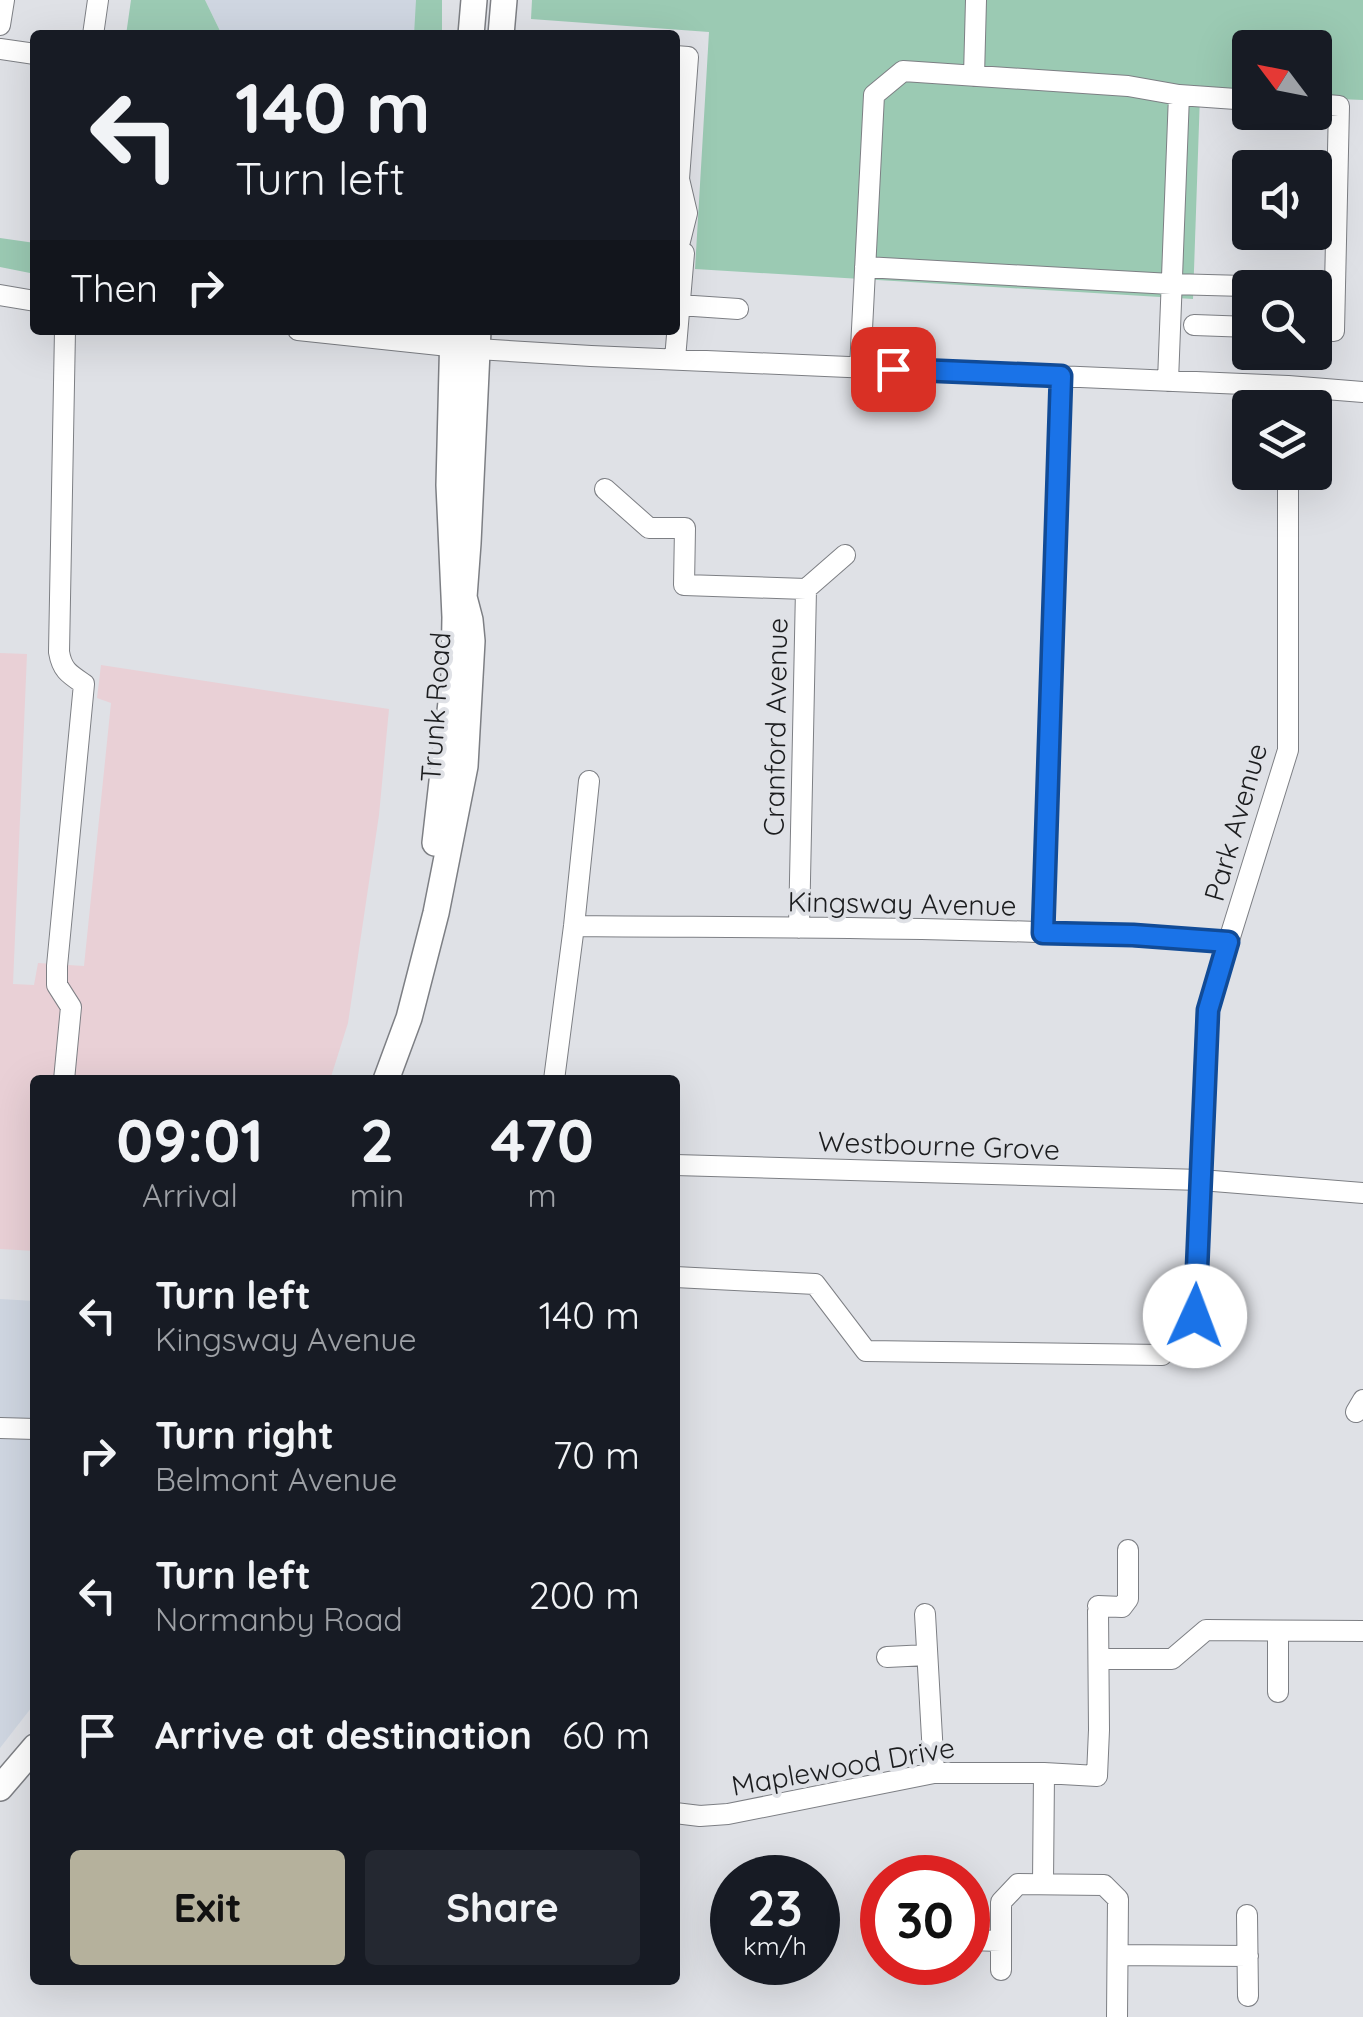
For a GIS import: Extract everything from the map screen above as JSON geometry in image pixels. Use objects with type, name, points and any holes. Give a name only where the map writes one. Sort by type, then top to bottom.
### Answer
[{"type":"main road","points":[[471,30],[474,0]]},
{"type":"main road","points":[[501,30],[504,0]]},
{"type":"main road","name":"Trunk Road","points":[[388,1075],[409,1018],[436,914],[465,766],[472,641],[464,597],[468,543],[465,339]]},
{"type":"main road","points":[[0,1788],[30,1753]]},
{"type":"street","points":[[0,24],[4,0]]},
{"type":"street","points":[[94,30],[98,0]]},
{"type":"street","points":[[974,76],[976,0]]},
{"type":"street","points":[[0,49],[30,53]]},
{"type":"street","points":[[680,56],[688,57],[680,179],[687,213],[680,238]]},
{"type":"street","points":[[860,368],[874,95],[903,71],[1128,86],[1232,99]]},
{"type":"street","points":[[1168,381],[1179,95]]},
{"type":"street","points":[[1324,270],[1340,106],[1332,105]]},
{"type":"street","points":[[680,253],[684,253],[680,305],[738,309]]},
{"type":"street","points":[[865,268],[1232,286]]},
{"type":"street","points":[[0,296],[30,300]]},
{"type":"street","points":[[1194,325],[1232,327]]},
{"type":"street","points":[[64,1075],[71,1008],[58,985],[57,966],[84,684],[61,664],[60,652],[66,335]]},
{"type":"street","points":[[394,335],[675,359],[1168,381],[1236,390]]},
{"type":"street","points":[[675,359],[677,335]]},
{"type":"street","points":[[1043,933],[1061,376]]},
{"type":"street","points":[[1332,394],[1363,392]]},
{"type":"street","name":"Cranford Avenue","points":[[605,489],[649,528],[685,528],[684,584],[806,589],[799,928]]},
{"type":"street","name":"Park Avenue","points":[[680,1277],[814,1284],[866,1351],[1162,1355],[1195,1316],[1208,1010],[1288,750],[1288,490]]},
{"type":"street","points":[[806,589],[845,554]]},
{"type":"street","points":[[555,1075],[588,781]]},
{"type":"street","name":"Kingsway Avenue","points":[[574,926],[1133,935],[1228,942]]},
{"type":"street","name":"Westbourne Grove","points":[[680,1165],[1200,1180],[1363,1193]]},
{"type":"street","points":[[0,1428],[30,1429]]},
{"type":"street","name":"Maplewood Drive","points":[[680,1814],[728,1814],[934,1772],[1097,1776],[1098,1609],[1122,1606],[1128,1598],[1128,1550]]},
{"type":"street","points":[[925,1614],[934,1772]]},
{"type":"street","points":[[1099,1659],[1172,1659],[1206,1630],[1363,1631]]},
{"type":"street","points":[[1278,1631],[1278,1692]]},
{"type":"street","points":[[887,1657],[927,1655]]},
{"type":"street","points":[[1042,1883],[1044,1773]]},
{"type":"street","points":[[1002,1970],[1001,1902],[1018,1884],[1104,1885],[1118,1900],[1117,2017]]},
{"type":"street","points":[[1248,1914],[1248,1996]]},
{"type":"street","points":[[990,1941],[1001,1941]]},
{"type":"street","points":[[1118,1955],[1248,1956]]},
{"type":"shaded area","points":[[205,0],[442,0],[442,30],[220,30]]},
{"type":"shaded area","points":[[0,653],[27,654],[13,984],[34,985],[38,963],[84,966],[111,703],[97,698],[101,665],[389,709],[379,815],[348,1023],[332,1075],[30,1075],[30,1251],[0,1249]]},
{"type":"shaded area","points":[[0,1299],[30,1301],[30,1709],[0,1748]]},
{"type":"green space","points":[[131,0],[205,0],[220,30],[127,30]]},
{"type":"green space","points":[[416,0],[442,0],[442,30],[414,30]]},
{"type":"green space","points":[[532,0],[1363,0],[1363,100],[1332,99],[1332,30],[1232,30],[1232,96],[1200,95],[1193,299],[695,269],[709,32],[531,19]]},
{"type":"green space","points":[[0,238],[30,242],[30,273],[0,267]]},
{"type":"route","points":[[893,369],[1061,376],[1043,933],[1228,942],[1208,1010],[1195,1316]]}]
